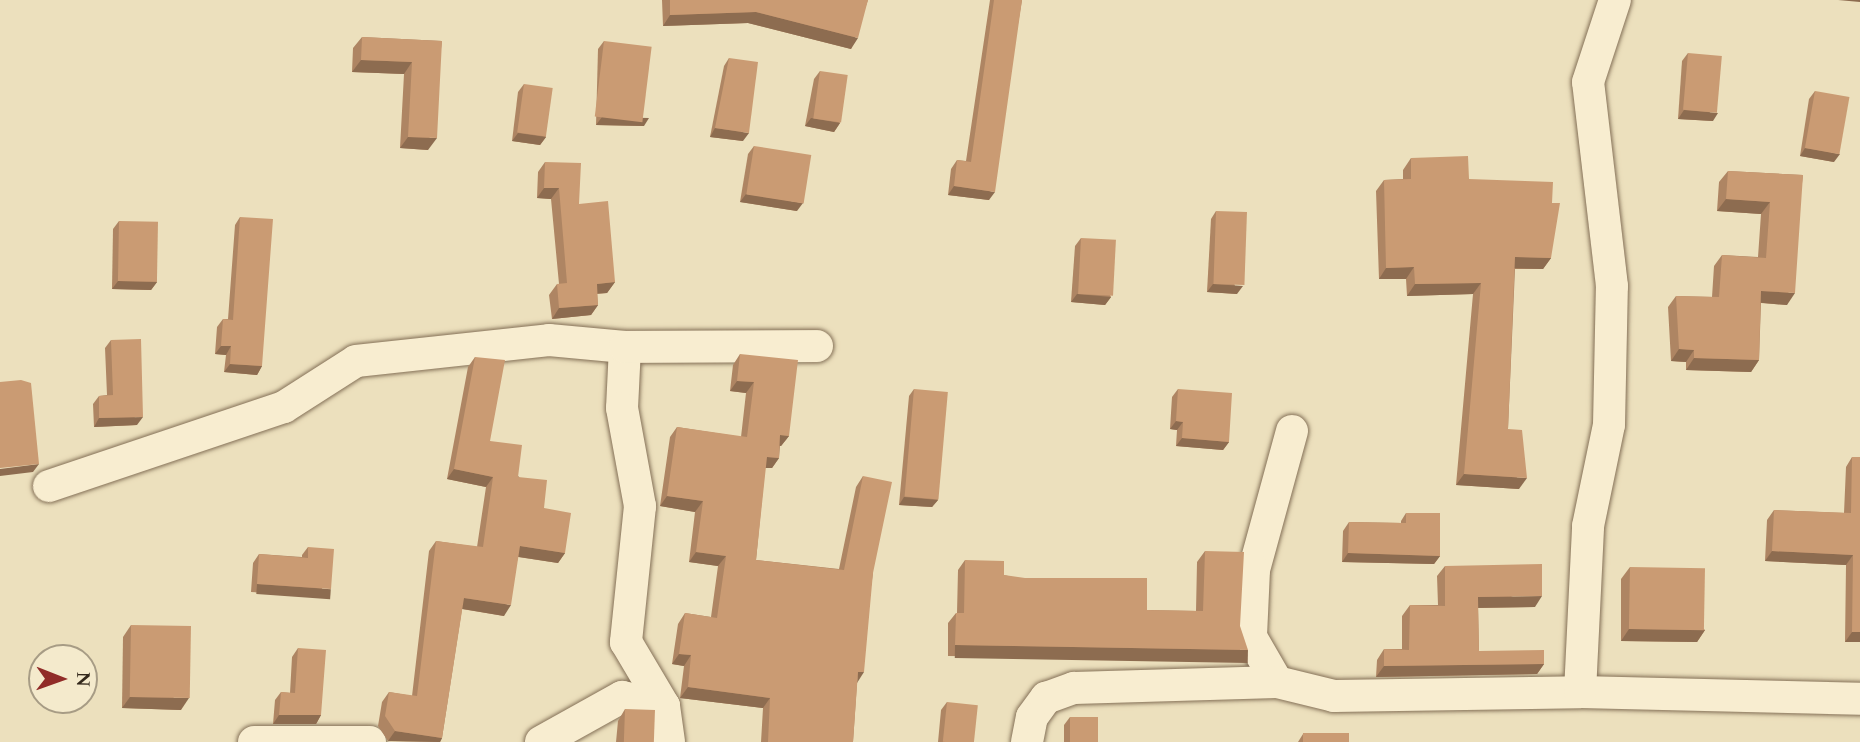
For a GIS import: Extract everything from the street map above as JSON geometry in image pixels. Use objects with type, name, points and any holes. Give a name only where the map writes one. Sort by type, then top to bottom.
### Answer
[{"type":"street","points":[[1580,692],[1588,526],[1609,425],[1612,286],[1588,82],[1615,0]]},
{"type":"street","points":[[49,486],[284,407],[356,361],[549,340],[625,348],[817,346]]},
{"type":"street","points":[[625,348],[622,408],[640,506],[626,642],[664,706],[669,742]]},
{"type":"street","points":[[1277,682],[1251,637],[1254,570],[1292,431]]},
{"type":"street","points":[[1027,742],[1032,717],[1046,698],[1074,688],[1277,682],[1334,696],[1580,692],[1860,699]]},
{"type":"street","points":[[541,742],[622,697],[664,706]]},
{"type":"street","points":[[254,742],[370,742]]},
{"type":"building","points":[[670,0],[868,0],[858,38],[756,12],[670,15]]},
{"type":"building","points":[[994,0],[1022,0],[995,192],[954,186],[957,160],[971,162]]},
{"type":"building","points":[[362,37],[442,41],[437,138],[408,137],[412,62],[361,60]]},
{"type":"building","points":[[604,41],[652,47],[642,122],[595,116]]},
{"type":"building","points":[[1688,53],[1722,56],[1717,113],[1683,110]]},
{"type":"building","points":[[729,58],[758,62],[749,133],[715,128]]},
{"type":"building","points":[[820,71],[848,75],[841,122],[813,119]]},
{"type":"building","points":[[524,84],[553,88],[546,137],[517,133]]},
{"type":"building","points":[[1815,91],[1849,97],[1839,154],[1805,148]]},
{"type":"building","points":[[754,146],[811,155],[804,203],[746,194]]},
{"type":"building","points":[[1468,156],[1469,179],[1553,182],[1552,203],[1560,203],[1551,258],[1515,257],[1508,429],[1522,430],[1527,478],[1464,474],[1481,283],[1415,284],[1414,267],[1386,268],[1384,180],[1411,179],[1411,158]]},
{"type":"building","points":[[545,162],[581,163],[579,204],[608,201],[615,282],[597,284],[598,305],[559,308],[557,284],[567,283],[559,188],[544,188]]},
{"type":"building","points":[[1728,171],[1803,175],[1795,293],[1761,291],[1759,360],[1694,358],[1694,350],[1679,349],[1676,296],[1719,297],[1722,255],[1766,258],[1770,202],[1726,199]]},
{"type":"building","points":[[1216,211],[1247,212],[1244,285],[1213,284]]},
{"type":"building","points":[[240,217],[273,219],[262,366],[230,364],[231,346],[221,346],[223,319],[233,320]]},
{"type":"building","points":[[119,221],[158,222],[157,282],[118,281]]},
{"type":"building","points":[[1081,238],[1116,240],[1113,296],[1078,294]]},
{"type":"building","points":[[141,339],[143,417],[99,418],[99,396],[113,395],[111,340]]},
{"type":"building","points":[[740,354],[798,360],[789,436],[780,435],[779,458],[767,457],[756,560],[844,570],[863,476],[892,482],[873,573],[864,672],[858,672],[853,742],[768,742],[770,698],[688,687],[691,655],[679,654],[685,613],[717,618],[726,556],[696,552],[703,501],[667,496],[677,427],[747,437],[754,382],[737,381]]},
{"type":"building","points":[[475,357],[505,360],[490,441],[522,445],[518,477],[547,480],[544,508],[571,513],[565,553],[520,546],[511,605],[464,598],[442,738],[395,731],[385,716],[389,692],[417,696],[436,541],[483,547],[493,477],[454,469]]},
{"type":"building","points":[[21,380],[31,383],[39,464],[0,468],[0,382]]},
{"type":"building","points":[[914,389],[948,392],[938,500],[905,497]]},
{"type":"building","points":[[1178,389],[1232,393],[1229,442],[1182,438],[1183,422],[1176,421]]},
{"type":"building","points":[[1852,457],[1860,457],[1860,632],[1852,632],[1853,555],[1772,551],[1774,510],[1851,513]]},
{"type":"building","points":[[1406,513],[1440,513],[1440,556],[1348,553],[1349,522],[1406,523]]},
{"type":"building","points":[[308,547],[334,549],[331,589],[257,584],[259,554],[308,558]]},
{"type":"building","points":[[1205,551],[1244,552],[1240,626],[1248,650],[955,645],[956,613],[964,613],[965,560],[1004,561],[1004,575],[1025,578],[1147,578],[1147,610],[1203,611]]},
{"type":"building","points":[[1542,564],[1542,596],[1478,597],[1479,651],[1544,650],[1544,664],[1384,666],[1384,649],[1409,650],[1410,605],[1445,606],[1445,566]]},
{"type":"building","points":[[1630,567],[1705,568],[1704,630],[1629,629]]},
{"type":"building","points":[[131,625],[191,626],[190,698],[130,697]]},
{"type":"building","points":[[298,648],[326,650],[321,715],[279,715],[281,692],[295,693]]},
{"type":"building","points":[[947,702],[978,705],[974,742],[943,742]]},
{"type":"building","points":[[625,709],[655,710],[654,742],[624,742]]},
{"type":"building","points":[[1070,717],[1098,717],[1098,742],[1070,742]]},
{"type":"building","points":[[1303,733],[1349,733],[1349,742],[1303,742]]}]
